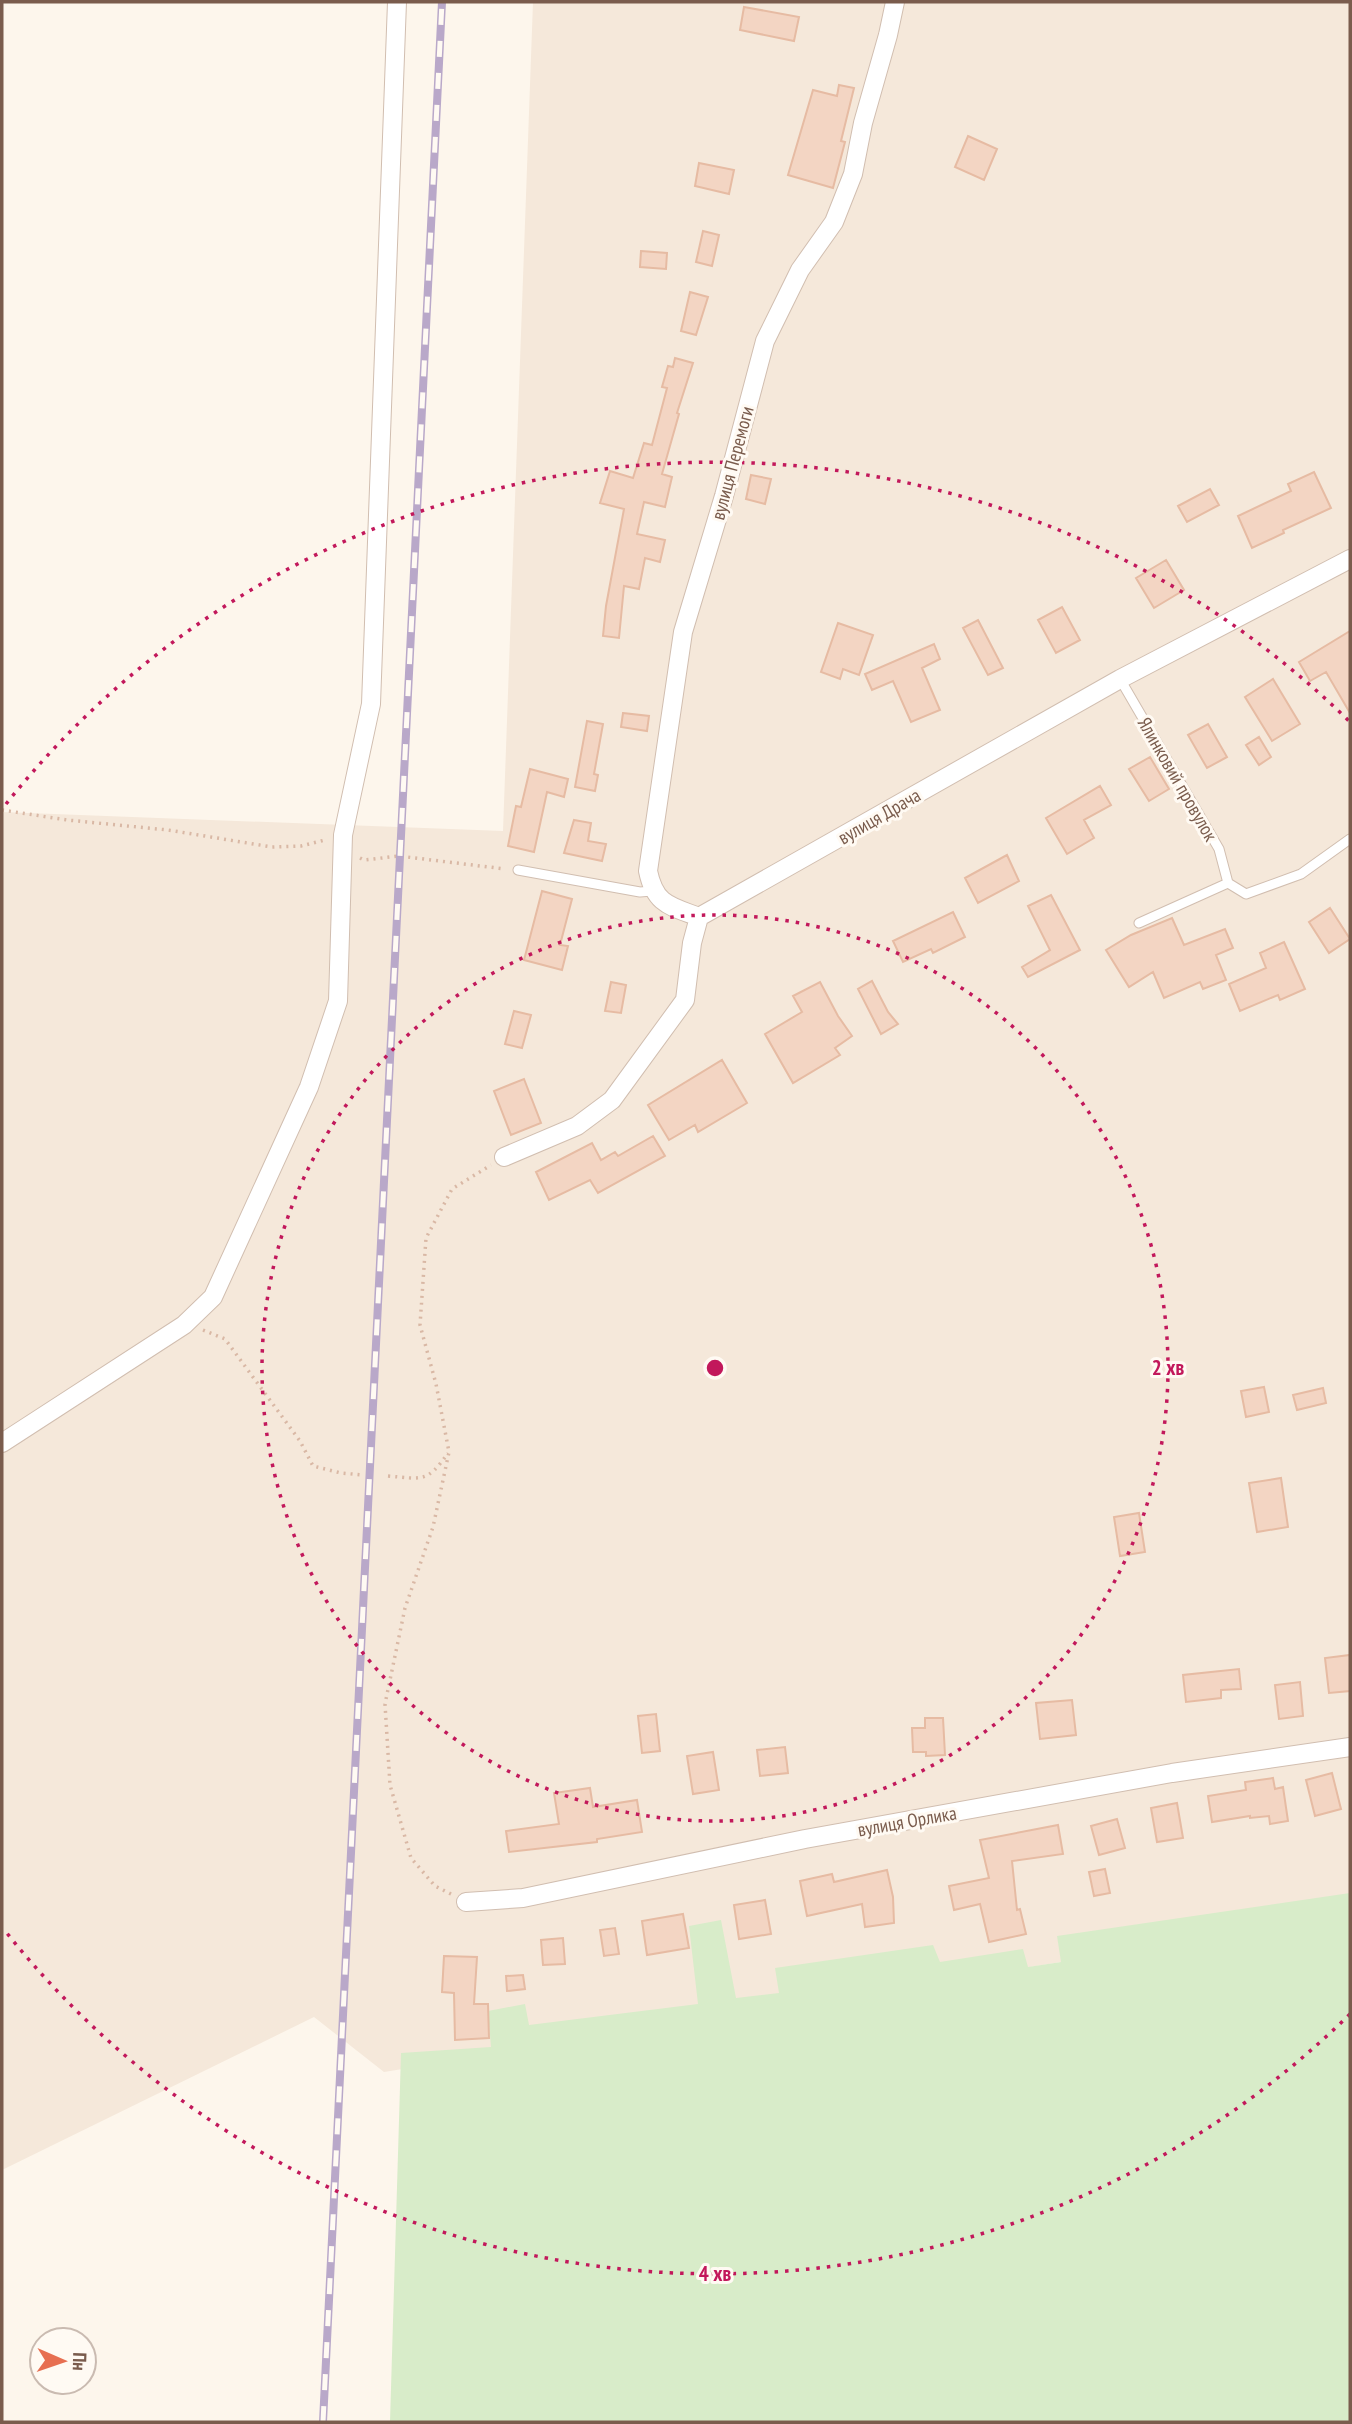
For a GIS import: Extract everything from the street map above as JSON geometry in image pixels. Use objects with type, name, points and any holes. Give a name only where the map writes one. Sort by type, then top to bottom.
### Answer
[{"type":"street","points":[[2,1443],[184,1325],[213,1297],[309,1087],[338,1001],[344,843],[371,704],[397,2]]},
{"type":"street","name":"вулиця Перемоги","points":[[652,891],[648,871],[683,632],[724,496],[765,341],[800,270],[834,222],[853,174],[863,123],[895,2]]},
{"type":"street","name":"вулиця Драча","points":[[699,917],[1120,679],[1350,559]]},
{"type":"street","points":[[504,1157],[577,1126],[612,1100],[685,1000],[692,943],[699,917],[663,901],[652,891]]},
{"type":"street","name":"вулиця Орлика","points":[[466,1902],[523,1898],[805,1839],[1172,1773],[1350,1747]]},
{"type":"lane","name":"Ялинковий провулок","points":[[1120,679],[1219,849],[1228,883]]},
{"type":"lane","points":[[1139,923],[1228,883],[1246,894],[1301,874],[1350,839]]},
{"type":"lane","points":[[518,870],[639,892],[652,891]]},
{"type":"path","points":[[2,810],[67,820],[168,830],[272,848],[344,843],[364,860],[399,856],[518,870]]},
{"type":"path","points":[[466,1902],[435,1886],[411,1858],[390,1785],[385,1704],[405,1608],[433,1527],[449,1452],[436,1384],[419,1325],[426,1238],[452,1189],[504,1157]]},
{"type":"path","points":[[184,1325],[226,1339],[300,1441],[313,1466],[363,1475]]},
{"type":"path","points":[[388,1476],[425,1478],[436,1471],[449,1452]]},
{"type":"shaded area","points":[[533,2],[1350,2],[1350,1915],[384,2072],[314,2017],[2,2170],[2,812],[503,831]]},
{"type":"green space","points":[[1350,1893],[1350,2422],[390,2422],[401,2053],[491,2047],[488,2011],[525,2004],[529,2025],[698,2004],[689,1926],[721,1920],[736,1998],[779,1993],[775,1968],[933,1945],[940,1962],[1023,1949],[1028,1967],[1061,1962],[1057,1936]]},
{"type":"building","points":[[744,7],[799,17],[794,41],[740,30]]},
{"type":"building","points":[[839,85],[854,88],[841,141],[845,142],[833,188],[788,175],[813,90],[837,96]]},
{"type":"building","points":[[968,136],[997,149],[984,180],[955,167]]},
{"type":"building","points":[[699,163],[734,170],[729,194],[695,186]]},
{"type":"building","points":[[703,231],[719,235],[712,266],[696,262]]},
{"type":"building","points":[[641,251],[667,253],[666,269],[640,267]]},
{"type":"building","points":[[690,292],[708,297],[696,335],[681,331]]},
{"type":"building","points":[[675,358],[693,363],[662,474],[672,477],[665,507],[644,502],[637,534],[665,540],[660,562],[645,558],[639,589],[624,586],[619,638],[603,636],[624,509],[600,503],[610,471],[633,478],[644,443],[652,445],[667,388],[662,387],[668,366],[673,367]]},
{"type":"building","points":[[1314,472],[1331,508],[1252,548],[1238,516],[1291,491],[1288,484]]},
{"type":"building","points":[[751,475],[771,479],[765,504],[746,499]]},
{"type":"building","points":[[1210,489],[1219,505],[1187,522],[1178,506]]},
{"type":"building","points":[[1166,560],[1184,590],[1154,608],[1136,578]]},
{"type":"building","points":[[1062,607],[1080,640],[1056,653],[1038,620]]},
{"type":"building","points":[[978,620],[1003,668],[988,675],[963,628]]},
{"type":"building","points":[[838,623],[873,635],[859,675],[843,669],[840,679],[821,672]]},
{"type":"building","points":[[1350,631],[1350,713],[1326,672],[1310,681],[1299,662]]},
{"type":"building","points":[[934,644],[940,659],[922,668],[940,710],[911,722],[893,681],[872,690],[865,674]]},
{"type":"building","points":[[1273,679],[1300,724],[1272,741],[1245,697]]},
{"type":"building","points":[[623,713],[649,716],[647,731],[621,727]]},
{"type":"building","points":[[587,721],[603,724],[594,774],[598,775],[595,791],[575,787]]},
{"type":"building","points":[[1208,724],[1227,757],[1207,768],[1188,735]]},
{"type":"building","points":[[1259,737],[1271,757],[1259,765],[1246,745]]},
{"type":"building","points":[[1150,757],[1169,789],[1149,801],[1129,769]]},
{"type":"building","points":[[530,769],[568,779],[564,797],[547,792],[534,852],[508,846],[516,806],[521,807]]},
{"type":"building","points":[[1100,786],[1111,805],[1084,820],[1094,838],[1067,854],[1046,818]]},
{"type":"building","points":[[574,820],[591,823],[588,841],[606,844],[602,861],[564,853]]},
{"type":"building","points":[[1007,855],[1019,881],[978,903],[965,878]]},
{"type":"building","points":[[542,891],[572,899],[560,945],[568,946],[562,970],[524,960]]},
{"type":"building","points":[[1051,895],[1080,950],[1028,977],[1022,967],[1050,950],[1028,906]]},
{"type":"building","points":[[1330,908],[1350,939],[1329,953],[1309,922]]},
{"type":"building","points":[[953,912],[965,937],[933,953],[931,949],[903,962],[893,941]]},
{"type":"building","points":[[1172,918],[1184,945],[1225,929],[1233,948],[1216,955],[1226,980],[1203,989],[1200,982],[1164,998],[1153,972],[1129,987],[1106,950],[1131,935]]},
{"type":"building","points":[[1284,942],[1305,989],[1280,1000],[1278,995],[1240,1011],[1229,984],[1266,968],[1260,953]]},
{"type":"building","points":[[872,981],[888,1012],[898,1024],[881,1034],[858,989]]},
{"type":"building","points":[[611,982],[626,985],[621,1013],[605,1011]]},
{"type":"building","points":[[820,982],[852,1036],[835,1048],[840,1055],[793,1083],[765,1034],[802,1012],[793,996]]},
{"type":"building","points":[[514,1011],[531,1015],[522,1048],[505,1044]]},
{"type":"building","points":[[722,1060],[747,1103],[698,1132],[695,1125],[669,1140],[648,1105]]},
{"type":"building","points":[[524,1079],[541,1123],[511,1135],[494,1091]]},
{"type":"building","points":[[653,1136],[665,1156],[598,1193],[590,1180],[549,1200],[536,1172],[592,1143],[601,1160],[615,1152],[618,1156]]},
{"type":"building","points":[[1264,1387],[1269,1412],[1246,1417],[1241,1391]]},
{"type":"building","points":[[1323,1388],[1326,1403],[1297,1410],[1293,1395]]},
{"type":"building","points":[[1281,1478],[1288,1527],[1257,1532],[1249,1483]]},
{"type":"building","points":[[1139,1513],[1145,1552],[1120,1556],[1114,1517]]},
{"type":"building","points":[[1350,1655],[1350,1691],[1329,1693],[1325,1658]]},
{"type":"building","points":[[1239,1669],[1241,1689],[1221,1690],[1221,1698],[1186,1702],[1183,1675]]},
{"type":"building","points":[[1300,1682],[1303,1716],[1279,1719],[1275,1685]]},
{"type":"building","points":[[1072,1700],[1076,1735],[1040,1739],[1036,1703]]},
{"type":"building","points":[[656,1714],[660,1751],[642,1753],[638,1716]]},
{"type":"building","points":[[925,1718],[943,1718],[945,1755],[926,1756],[926,1752],[913,1752],[912,1728],[925,1728]]},
{"type":"building","points":[[785,1747],[788,1773],[760,1776],[757,1750]]},
{"type":"building","points":[[713,1752],[719,1790],[693,1794],[687,1756]]},
{"type":"building","points":[[1332,1773],[1341,1809],[1315,1816],[1306,1780]]},
{"type":"building","points":[[1273,1778],[1275,1789],[1283,1787],[1288,1821],[1270,1824],[1269,1816],[1250,1816],[1212,1822],[1208,1796],[1246,1790],[1245,1782]]},
{"type":"building","points":[[590,1788],[593,1807],[637,1800],[642,1832],[597,1839],[597,1842],[509,1852],[506,1831],[559,1824],[554,1793]]},
{"type":"building","points":[[1177,1803],[1183,1838],[1157,1842],[1151,1808]]},
{"type":"building","points":[[1117,1819],[1125,1848],[1099,1855],[1091,1826]]},
{"type":"building","points":[[1058,1825],[1063,1854],[1012,1861],[1017,1910],[1020,1909],[1026,1934],[989,1942],[980,1904],[954,1910],[949,1886],[989,1878],[980,1840]]},
{"type":"building","points":[[1105,1869],[1110,1893],[1094,1896],[1089,1872]]},
{"type":"building","points":[[887,1870],[893,1897],[894,1923],[865,1927],[862,1904],[807,1916],[800,1881],[832,1874],[834,1882]]},
{"type":"building","points":[[765,1900],[771,1934],[739,1939],[734,1905]]},
{"type":"building","points":[[683,1914],[689,1948],[647,1955],[642,1921]]},
{"type":"building","points":[[615,1928],[619,1954],[604,1956],[600,1930]]},
{"type":"building","points":[[563,1938],[565,1964],[543,1965],[541,1940]]},
{"type":"building","points":[[444,1956],[477,1957],[474,2004],[488,2004],[489,2038],[455,2040],[454,1993],[442,1992]]},
{"type":"building","points":[[523,1975],[525,1989],[507,1991],[506,1976]]},
{"type":"railway","points":[[323,2422],[442,2]]}]
